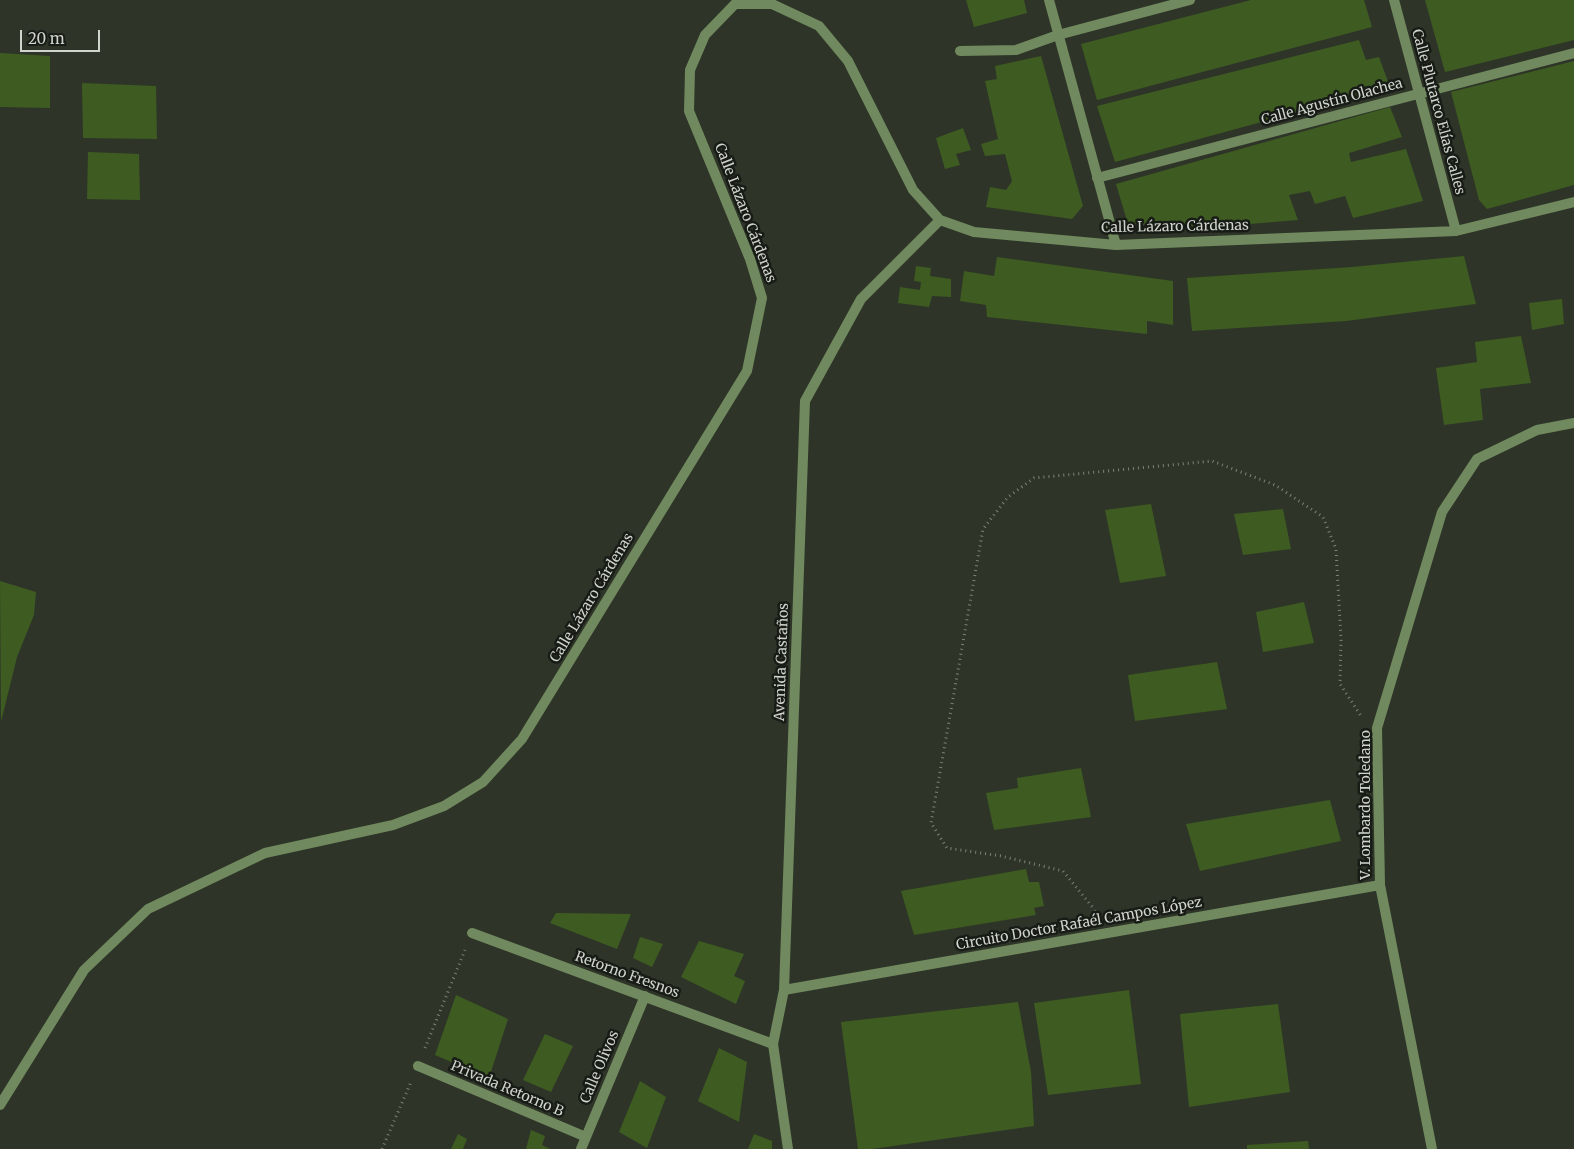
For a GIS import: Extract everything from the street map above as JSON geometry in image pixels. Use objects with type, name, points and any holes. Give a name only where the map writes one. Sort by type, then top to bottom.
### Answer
[{"type":"street","points":[[1049,0],[1116,245]]},
{"type":"street","points":[[960,51],[1016,50],[1058,35],[1190,0]]},
{"type":"street","name":"Calle Plutarco Elías Calles","points":[[1394,0],[1456,230]]},
{"type":"street","name":"Calle Lázaro Cárdenas","points":[[0,1105],[84,970],[148,910],[266,853],[393,825],[444,806],[483,782],[522,739],[746,371],[762,298],[750,259],[689,111],[690,70],[706,35],[735,4],[772,4],[820,26],[848,60],[913,190],[940,220],[974,232],[1116,245],[1456,230],[1574,202]]},
{"type":"street","name":"Calle Agustín Olachea","points":[[1097,178],[1574,53]]},
{"type":"street","name":"Avenida Castaños","points":[[788,1149],[773,1044],[784,990],[805,401],[861,299],[940,220]]},
{"type":"street","name":"V. Lombardo Toledano","points":[[1432,1149],[1380,885],[1377,728],[1442,512],[1477,460],[1537,430],[1574,423]]},
{"type":"street","name":"Circuito Doctor Rafaél Campos López","points":[[784,990],[1380,885]]},
{"type":"street","name":"Retorno Fresnos","points":[[472,933],[773,1044]]},
{"type":"street","name":"Calle Olivos","points":[[581,1149],[645,996]]},
{"type":"street","name":"Privada Retorno B","points":[[418,1066],[586,1138]]},
{"type":"path","points":[[1098,934],[1094,909],[1063,871],[1001,856],[948,848],[931,823],[983,529],[1008,496],[1034,478],[1212,461],[1275,485],[1323,517],[1336,549],[1341,640],[1340,684],[1362,718],[1377,728]]},
{"type":"path","points":[[382,1149],[472,933]]},
{"type":"building","points":[[966,0],[1024,0],[1027,13],[974,27]]},
{"type":"building","points":[[1251,0],[1364,0],[1372,27],[1097,100],[1081,44]]},
{"type":"building","points":[[1425,0],[1574,0],[1574,40],[1445,72]]},
{"type":"building","points":[[1359,40],[1366,60],[1379,57],[1390,87],[1115,162],[1097,106]]},
{"type":"building","points":[[0,53],[50,56],[50,108],[0,107]]},
{"type":"building","points":[[1041,56],[1083,206],[1072,219],[986,207],[990,187],[1006,190],[1012,181],[1005,154],[985,156],[981,144],[998,139],[985,81],[997,79],[995,66]]},
{"type":"building","points":[[1574,61],[1574,185],[1487,209],[1479,200],[1451,92]]},
{"type":"building","points":[[82,83],[156,86],[157,139],[83,138]]},
{"type":"building","points":[[1390,107],[1402,137],[1349,153],[1351,162],[1406,149],[1423,201],[1353,218],[1345,196],[1315,204],[1310,191],[1289,195],[1298,220],[1213,227],[1128,224],[1116,184]]},
{"type":"building","points":[[963,128],[971,150],[956,154],[960,165],[945,169],[936,138]]},
{"type":"building","points":[[88,152],[139,154],[140,200],[87,199]]},
{"type":"building","points":[[1464,256],[1476,304],[1346,321],[1192,331],[1187,278],[1352,267]]},
{"type":"building","points":[[997,257],[1173,281],[1173,325],[1147,321],[1147,334],[987,317],[986,305],[960,301],[964,271],[994,276]]},
{"type":"building","points":[[916,266],[931,268],[930,276],[951,279],[951,297],[932,296],[929,307],[898,303],[900,287],[920,290],[921,282],[914,281]]},
{"type":"building","points":[[1562,299],[1564,324],[1532,330],[1529,303]]},
{"type":"building","points":[[1521,336],[1531,383],[1480,389],[1483,420],[1444,425],[1436,368],[1477,362],[1475,342]]},
{"type":"building","points":[[1151,504],[1166,576],[1120,583],[1105,510]]},
{"type":"building","points":[[1283,509],[1291,549],[1243,555],[1234,514]]},
{"type":"building","points":[[0,581],[36,592],[34,615],[17,657],[1,722]]},
{"type":"building","points":[[1304,602],[1314,643],[1263,652],[1256,612]]},
{"type":"building","points":[[1217,662],[1227,709],[1135,721],[1128,675]]},
{"type":"building","points":[[1081,768],[1091,817],[994,830],[986,793],[1018,788],[1017,778]]},
{"type":"building","points":[[1330,800],[1341,841],[1200,871],[1186,824]]},
{"type":"building","points":[[1026,869],[1029,882],[1039,882],[1044,906],[1034,908],[1036,915],[914,935],[901,891]]},
{"type":"building","points":[[556,913],[631,914],[617,949],[550,923]]},
{"type":"building","points":[[640,937],[663,944],[652,967],[633,958]]},
{"type":"building","points":[[699,941],[744,954],[734,976],[745,981],[736,1004],[681,977]]},
{"type":"building","points":[[1129,990],[1141,1084],[1048,1095],[1034,1003]]},
{"type":"building","points":[[456,995],[508,1019],[489,1078],[435,1055]]},
{"type":"building","points":[[1018,1002],[1031,1072],[1034,1126],[872,1149],[858,1149],[841,1022]]},
{"type":"building","points":[[1278,1004],[1290,1092],[1189,1107],[1180,1014]]},
{"type":"building","points":[[545,1034],[573,1046],[551,1092],[523,1080]]},
{"type":"building","points":[[719,1048],[747,1062],[739,1122],[698,1101]]},
{"type":"building","points":[[640,1081],[666,1097],[647,1148],[619,1132]]},
{"type":"building","points":[[531,1130],[545,1136],[542,1145],[550,1149],[526,1149]]},
{"type":"building","points":[[458,1134],[467,1139],[463,1149],[451,1149]]},
{"type":"building","points":[[754,1134],[772,1141],[772,1149],[748,1149]]},
{"type":"building","points":[[1308,1141],[1309,1149],[1247,1149],[1247,1145]]}]
